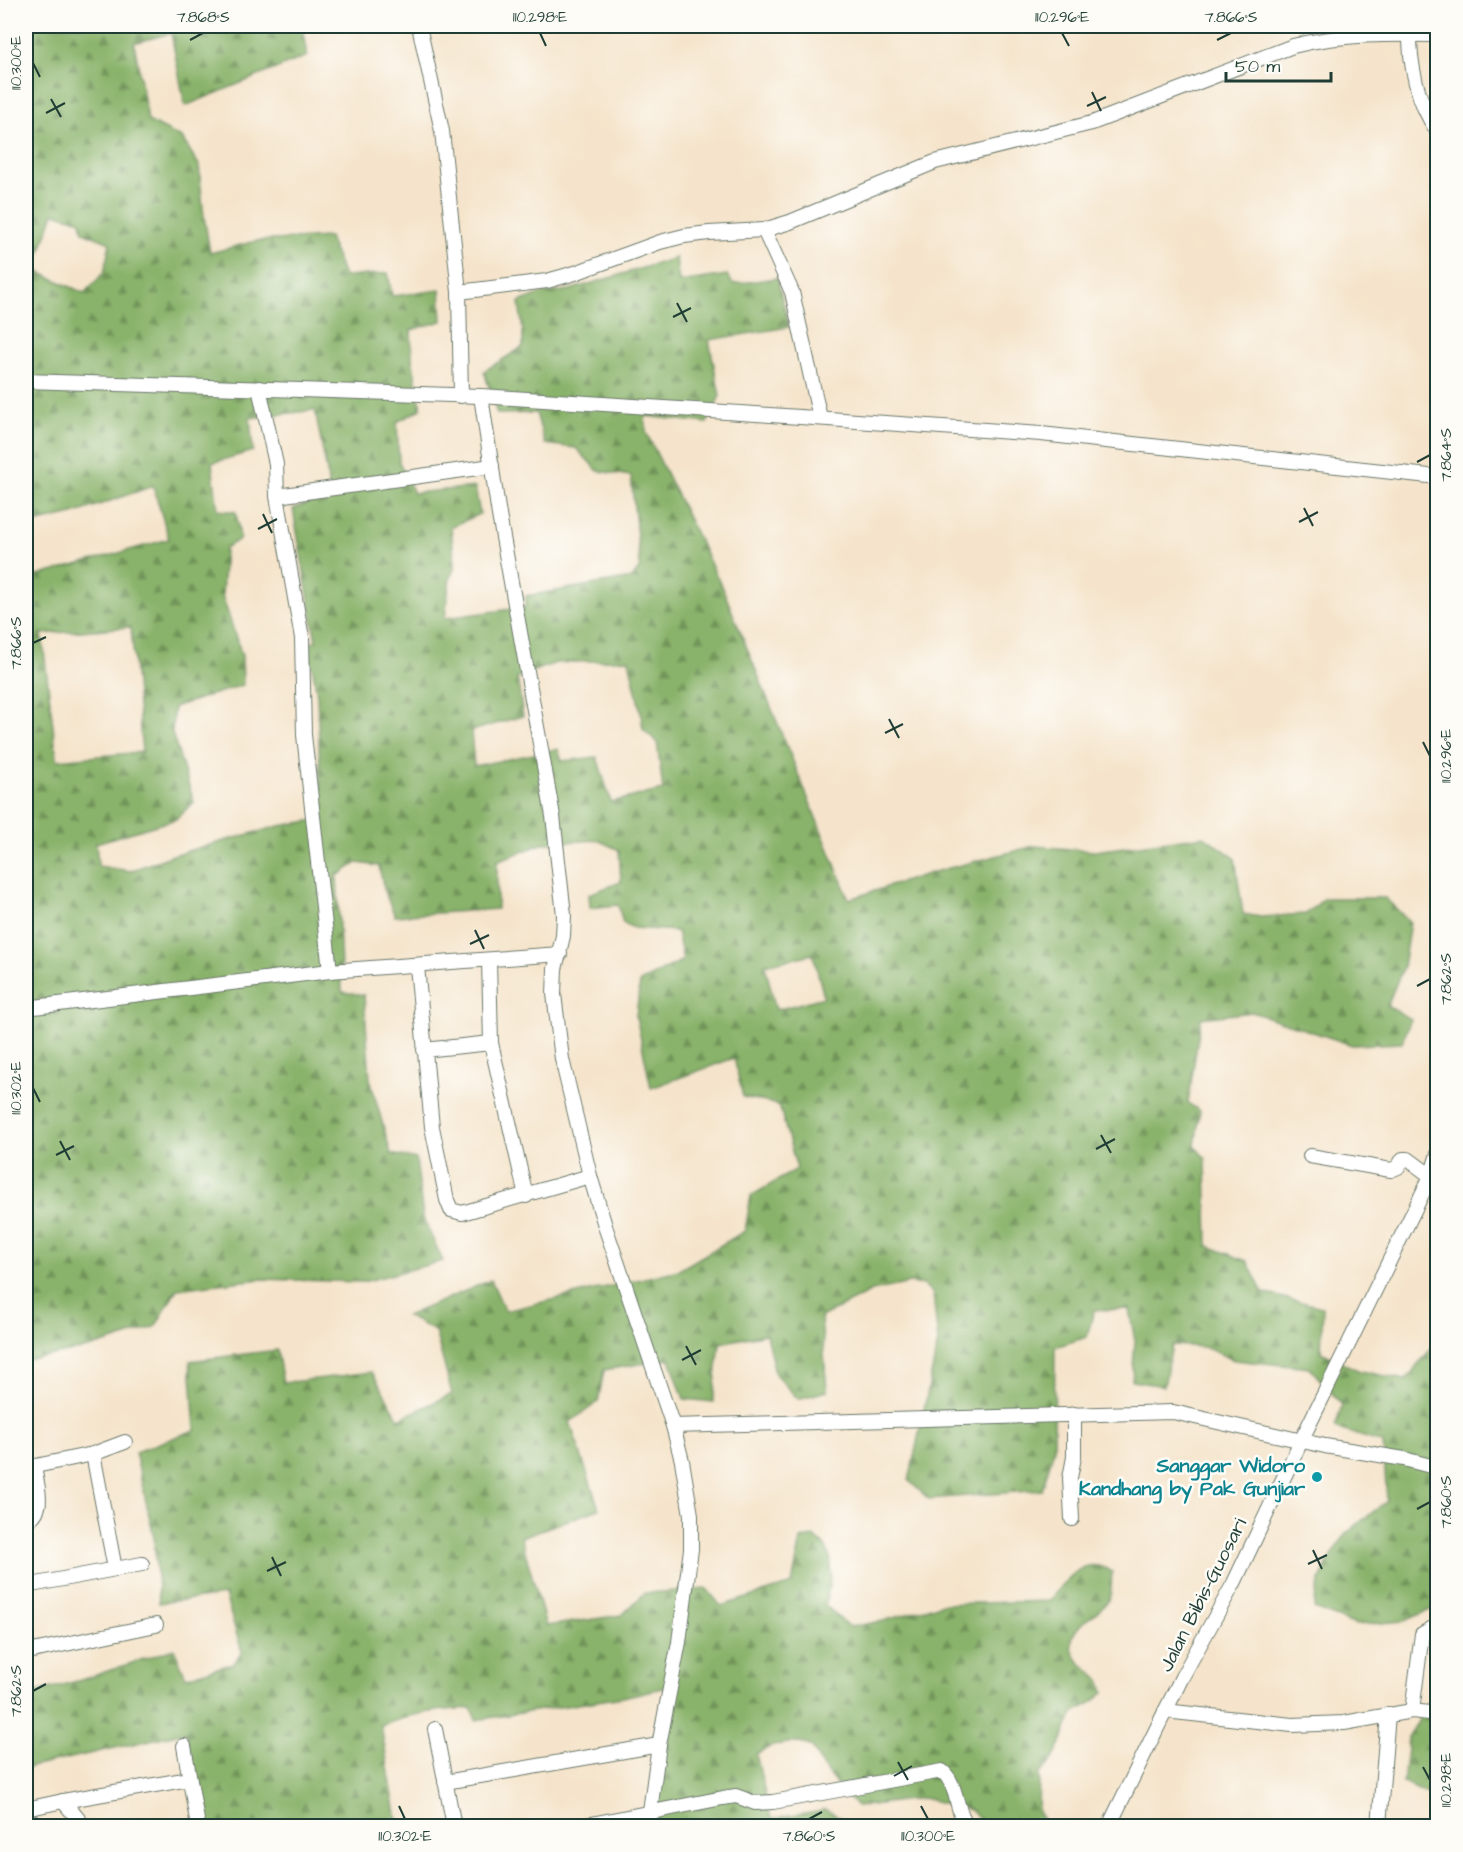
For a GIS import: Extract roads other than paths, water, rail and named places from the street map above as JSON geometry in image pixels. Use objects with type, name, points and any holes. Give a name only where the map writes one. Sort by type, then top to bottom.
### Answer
[{"type":"street","points":[[419,26],[442,131],[459,292],[461,396]]},
{"type":"street","points":[[459,292],[547,281],[684,236],[764,230],[790,222],[935,162],[1092,123],[1293,46],[1319,39],[1410,30],[1437,35]]},
{"type":"street","points":[[1410,30],[1417,88],[1437,132]]},
{"type":"street","points":[[764,230],[792,292],[820,418]]},
{"type":"street","points":[[26,381],[481,396],[820,418],[1041,434],[1437,477]]},
{"type":"street","points":[[259,388],[276,464],[278,496],[302,638],[304,735],[330,971]]},
{"type":"street","points":[[481,396],[553,816],[564,915],[563,936],[555,969],[554,994],[562,1059],[590,1176],[673,1426],[690,1507],[691,1550],[679,1642],[659,1745],[649,1820]]},
{"type":"street","points":[[278,496],[492,466]]},
{"type":"street","points":[[26,1008],[330,971],[560,954]]},
{"type":"street","points":[[489,960],[491,1043],[526,1196]]},
{"type":"street","points":[[417,966],[432,1127],[449,1206],[456,1213],[462,1214],[590,1176]]},
{"type":"street","points":[[424,1050],[491,1043]]},
{"type":"street","points":[[1310,1156],[1391,1170],[1398,1167],[1403,1159],[1408,1159],[1431,1176]]},
{"type":"street","name":"Jalan Bibis-Guosari","points":[[1109,1827],[1165,1711],[1234,1583],[1431,1176],[1437,1157]]},
{"type":"street","points":[[673,1426],[1173,1412],[1301,1441],[1404,1459],[1437,1468]]},
{"type":"street","points":[[1072,1519],[1070,1478],[1074,1457],[1074,1414]]},
{"type":"street","points":[[26,1521],[34,1516],[39,1506],[30,1468],[93,1454],[125,1442]]},
{"type":"street","points":[[93,1454],[115,1569]]},
{"type":"street","points":[[26,1586],[142,1564]]},
{"type":"street","points":[[26,1648],[156,1625]]},
{"type":"street","points":[[1412,1711],[1422,1634],[1437,1625]]},
{"type":"street","points":[[1165,1711],[1292,1725],[1344,1723],[1412,1711],[1437,1714]]},
{"type":"street","points":[[1379,1827],[1388,1714]]},
{"type":"street","points":[[435,1729],[454,1827]]},
{"type":"street","points":[[445,1782],[659,1745]]},
{"type":"street","points":[[184,1746],[198,1827]]},
{"type":"street","points":[[581,1827],[649,1820],[736,1796],[755,1803],[773,1802],[942,1771],[952,1782],[957,1806],[968,1827]]},
{"type":"street","points":[[26,1809],[189,1779]]},
{"type":"street","points":[[63,1801],[84,1827]]},
{"type":"place","name":"Sanggar Widoro Kandhang by Pak Gunjiar","points":[[1317,1477]]}]
